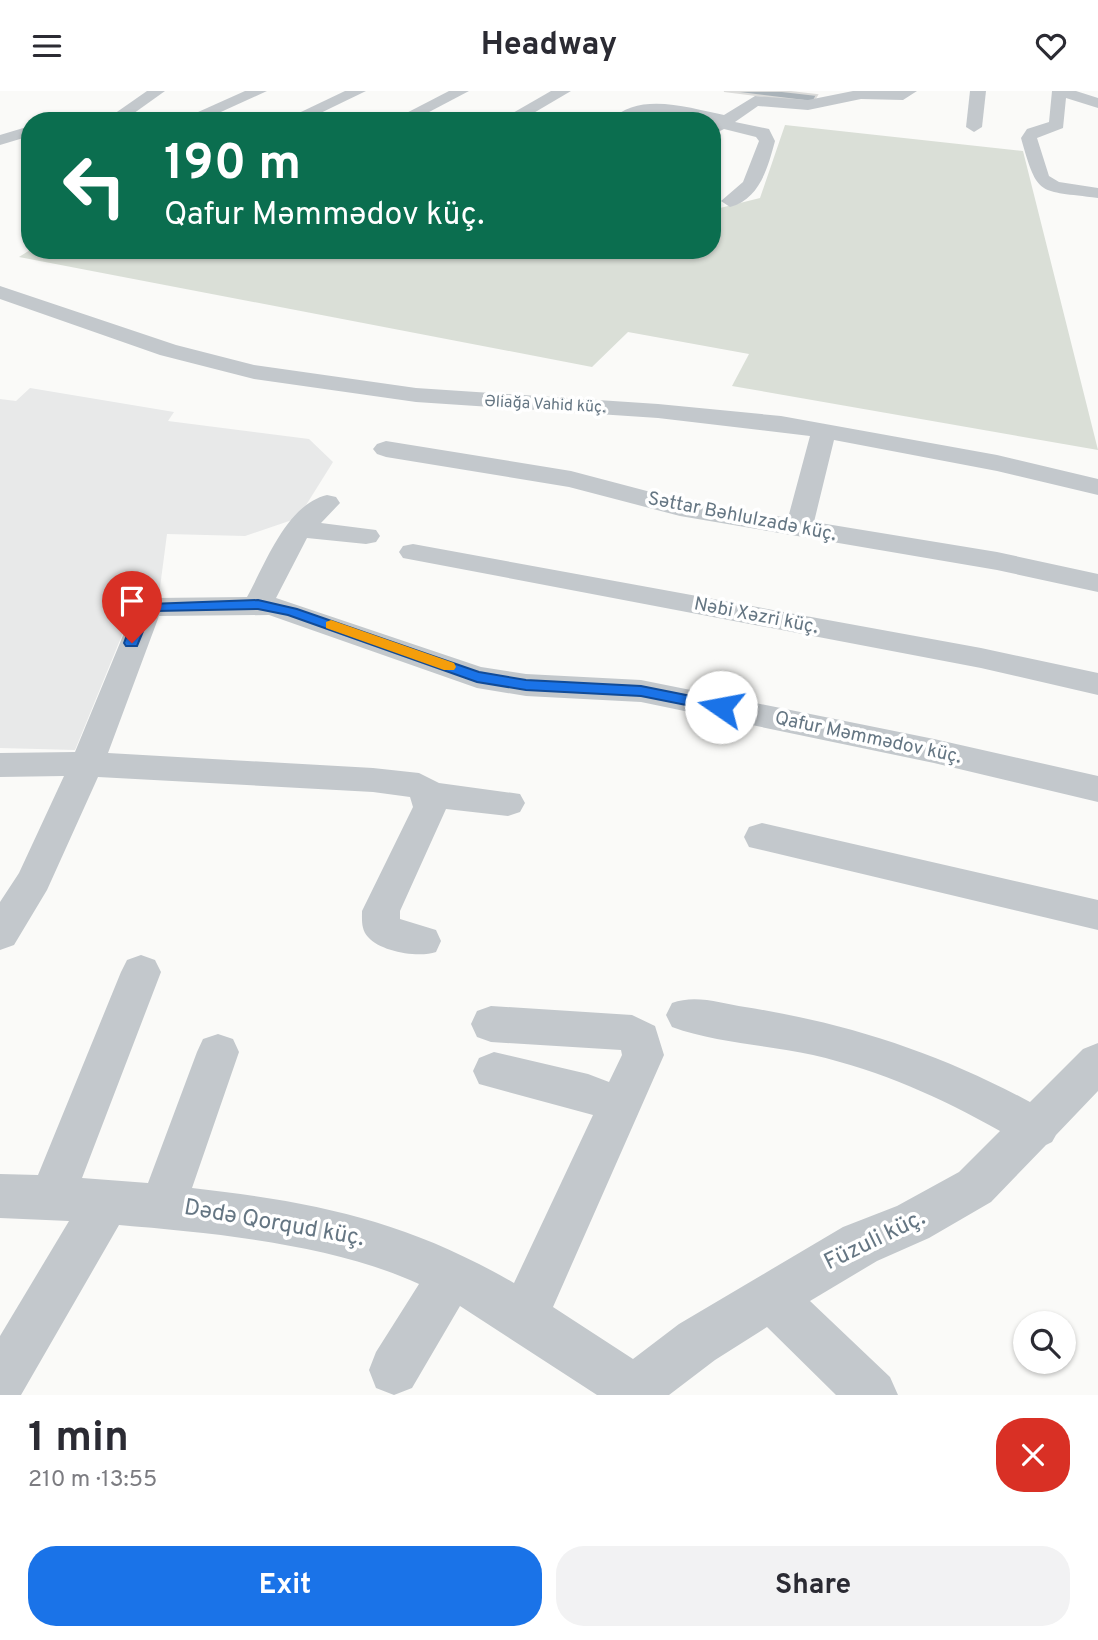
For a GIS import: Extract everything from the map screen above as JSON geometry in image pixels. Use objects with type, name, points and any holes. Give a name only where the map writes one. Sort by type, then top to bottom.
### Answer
[{"type":"street","points":[[126,112],[157,91]]},
{"type":"street","points":[[208,112],[259,91]]},
{"type":"street","points":[[310,112],[358,91]]},
{"type":"street","points":[[418,112],[461,91]]},
{"type":"street","points":[[524,112],[563,91]]},
{"type":"street","points":[[721,124],[755,101],[903,95],[909,91]]},
{"type":"street","points":[[974,127],[978,91]]},
{"type":"street","points":[[1097,101],[1061,91],[1057,97],[1058,125],[1033,133],[1029,138],[1041,179],[1054,187],[1098,193]]},
{"type":"street","points":[[808,98],[818,93],[824,99]]},
{"type":"street","points":[[808,98],[854,111]]},
{"type":"street","points":[[635,112],[655,107],[674,112]]},
{"type":"street","points":[[721,124],[763,133],[767,141],[759,169],[749,187],[740,197],[730,201]]},
{"type":"street","points":[[0,141],[21,134]]},
{"type":"street","points":[[0,141],[21,146]]},
{"type":"street","name":"Əliağa Vahid küç.","points":[[0,292],[168,351],[254,372],[429,396],[718,416],[824,429],[997,463],[1098,487]]},
{"type":"street","points":[[798,530],[824,429]]},
{"type":"street","name":"Səttar Bəhlulzadə küç.","points":[[386,449],[571,479],[668,505],[798,530],[997,561],[1098,583]]},
{"type":"street","points":[[258,604],[298,529],[327,503]]},
{"type":"street","points":[[298,529],[366,536]]},
{"type":"street","name":"Nəbi Xəzri küç.","points":[[413,552],[981,658],[1098,684]]},
{"type":"street","name":"Qafur Məmmədov küç.","points":[[87,764],[146,611],[154,607],[258,604],[292,612],[477,677],[526,685],[641,691],[960,756],[1098,789]]},
{"type":"street","points":[[0,934],[34,880],[87,764]]},
{"type":"street","points":[[0,765],[87,764],[373,780],[419,786],[430,795],[508,803]]},
{"type":"street","points":[[422,941],[389,932],[381,926],[381,911],[430,807],[430,795]]},
{"type":"street","points":[[762,837],[1098,915]]},
{"type":"street","points":[[52,1198],[141,972]]},
{"type":"street","points":[[686,1015],[786,1030],[877,1054],[937,1076],[1037,1128]]},
{"type":"street","points":[[491,1024],[621,1031],[640,1039],[643,1055],[524,1316]]},
{"type":"street","points":[[163,1205],[218,1052]]},
{"type":"street","name":"Füzuli küç.","points":[[635,1392],[698,1342],[771,1297],[860,1244],[913,1222],[975,1188],[1037,1128],[1098,1062]]},
{"type":"street","points":[[494,1071],[588,1093],[619,1106]]},
{"type":"street","name":"Dədə Qorqud küç.","points":[[0,1196],[163,1205],[346,1234],[411,1255],[451,1276],[524,1316],[635,1392]]},
{"type":"street","points":[[0,1383],[108,1200]]},
{"type":"street","points":[[394,1370],[451,1276]]},
{"type":"street","points":[[771,1297],[870,1394]]},
{"type":"shaded area","points":[[785,125],[1023,151],[1098,450],[732,386],[749,354],[628,332],[592,367],[29,259],[721,259],[721,208],[760,198]]},
{"type":"shaded area","points":[[30,388],[174,412],[168,421],[309,439],[333,462],[298,518],[245,536],[167,534],[159,595],[138,596],[75,750],[0,748],[0,399],[16,401]]},
{"type":"building","points":[[724,91],[782,91],[817,95],[813,102]]},
{"type":"slow traffic","points":[[331,625],[449,667]]},
{"type":"route","points":[[132,643],[141,619],[146,611],[154,607],[258,604],[292,612],[477,677],[526,685],[641,691],[721,707]]}]
